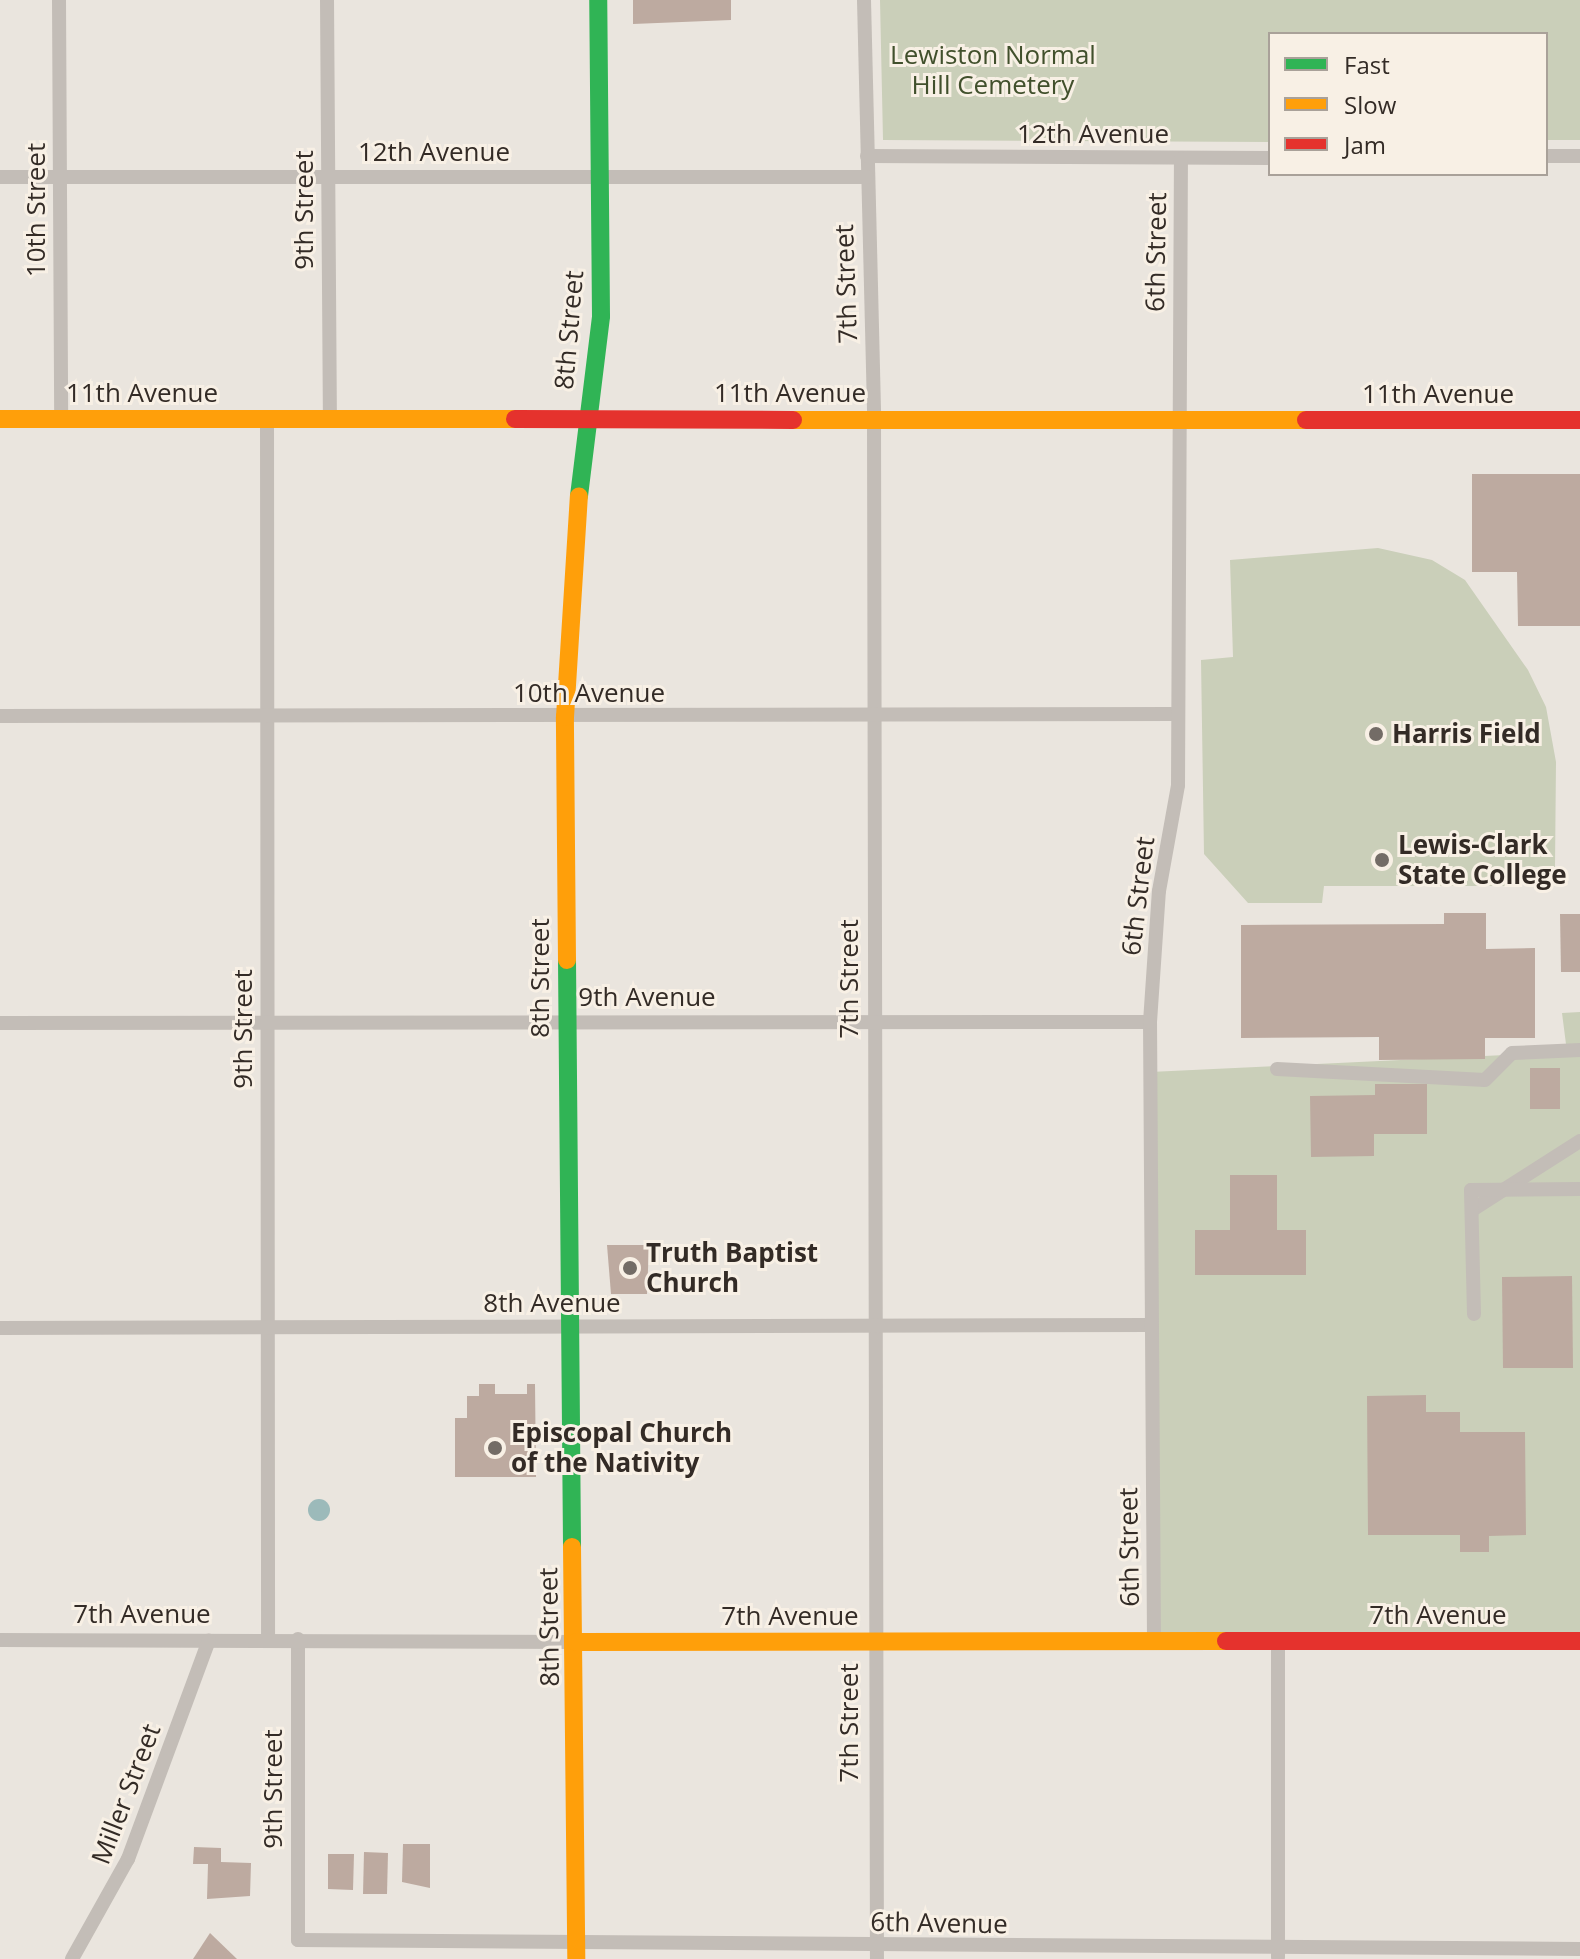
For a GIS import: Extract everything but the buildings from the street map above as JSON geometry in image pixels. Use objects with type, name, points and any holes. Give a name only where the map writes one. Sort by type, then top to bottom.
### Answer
[{"type":"main road","name":"8th Street","points":[[576,1952],[576,1642],[566,1022],[565,717],[584,419],[601,316],[598,0]]},
{"type":"main road","name":"11th Avenue","points":[[0,419],[1580,420]]},
{"type":"main road","name":"7th Avenue","points":[[576,1642],[1580,1641]]},
{"type":"street","name":"10th Street","points":[[59,0],[61,419]]},
{"type":"street","name":"9th Street","points":[[327,0],[330,419]]},
{"type":"street","name":"7th Street","points":[[864,0],[874,419],[871,1326],[877,1953]]},
{"type":"street","name":"12th Avenue","points":[[867,156],[1268,158]]},
{"type":"street","points":[[1548,156],[1580,156]]},
{"type":"street","name":"6th Street","points":[[1154,1640],[1150,1022],[1159,891],[1178,785],[1175,420],[1181,159]]},
{"type":"street","name":"12th Avenue","points":[[0,177],[867,177]]},
{"type":"street","name":"9th Street","points":[[267,419],[268,1639]]},
{"type":"street","name":"10th Avenue","points":[[0,716],[874,717],[1178,714]]},
{"type":"street","name":"9th Avenue","points":[[0,1023],[1150,1022]]},
{"type":"street","points":[[1277,1069],[1485,1080],[1512,1053],[1580,1050]]},
{"type":"street","points":[[1504,1190],[1580,1141]]},
{"type":"street","points":[[1474,1314],[1471,1190],[1580,1189]]},
{"type":"street","name":"8th Avenue","points":[[0,1328],[1151,1325]]},
{"type":"street","name":"9th Street","points":[[298,1639],[298,1940]]},
{"type":"street","name":"7th Avenue","points":[[0,1640],[576,1642]]},
{"type":"street","name":"Miller Street","points":[[72,1959],[128,1859],[209,1640]]},
{"type":"street","points":[[1278,1641],[1278,1955]]},
{"type":"street","name":"6th Avenue","points":[[298,1940],[576,1952],[1278,1955],[1580,1949]]},
{"type":"green space","name":"Lewiston Normal Hill Cemetery","points":[[880,0],[1580,0],[1580,140],[1548,140],[1548,32],[1268,32],[1268,142],[883,140]]},
{"type":"green space","name":"Harris Field","points":[[1378,548],[1432,560],[1465,580],[1528,670],[1546,707],[1556,762],[1555,867],[1505,867],[1505,886],[1324,886],[1322,903],[1248,903],[1204,854],[1201,660],[1233,657],[1230,560]]},
{"type":"green space","points":[[1580,1012],[1580,1642],[1154,1640],[1150,1072],[1567,1052],[1562,1013]]},
{"type":"water","points":[[319,1499],[327,1502],[330,1510],[327,1518],[319,1521],[311,1518],[308,1510],[311,1502]]},
{"type":"traffic: fast","points":[[579,496],[601,316],[598,0]]},
{"type":"traffic: fast","points":[[567,960],[572,1547]]},
{"type":"traffic: slow","points":[[0,419],[515,419]]},
{"type":"traffic: slow","points":[[793,420],[1306,420]]},
{"type":"traffic: slow","points":[[567,960],[565,717],[579,496]]},
{"type":"traffic: slow","points":[[572,1547],[576,1959]]},
{"type":"traffic: slow","points":[[576,1642],[1226,1641]]},
{"type":"traffic: jam","points":[[515,419],[793,420]]},
{"type":"traffic: jam","points":[[1306,420],[1580,420]]},
{"type":"traffic: jam","points":[[1226,1641],[1580,1641]]},
{"type":"place","name":"Harris Field","points":[[1376,734]]},
{"type":"place","name":"Lewis-Clark State College","points":[[1382,860]]},
{"type":"place","name":"Truth Baptist Church","points":[[630,1268]]},
{"type":"place","name":"Episcopal Church of the Nativity","points":[[495,1448]]}]
